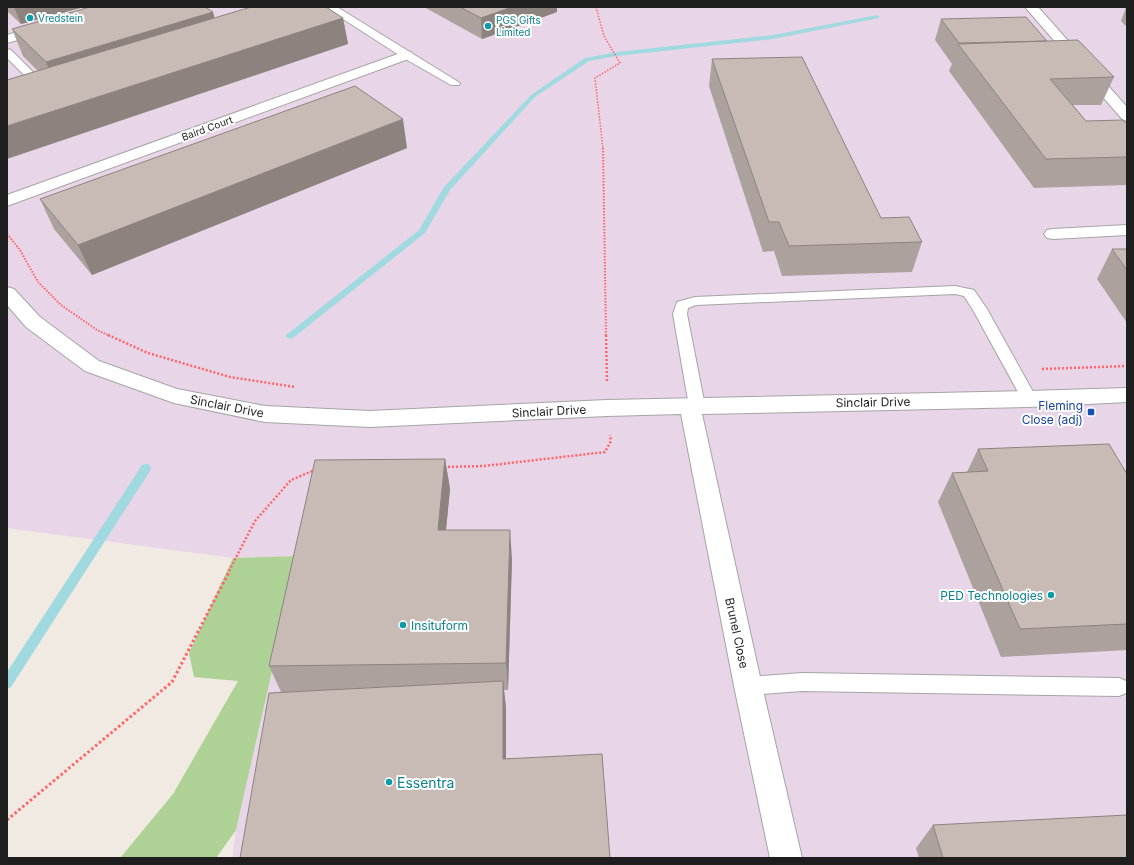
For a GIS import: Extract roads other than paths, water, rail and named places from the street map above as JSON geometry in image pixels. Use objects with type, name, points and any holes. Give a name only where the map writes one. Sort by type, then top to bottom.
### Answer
[{"type":"street","points":[[1031,7],[1125,111]]},
{"type":"street","points":[[7,38],[52,26]]},
{"type":"street","name":"Baird Court","points":[[7,201],[406,55]]},
{"type":"street","points":[[1053,234],[1127,230]]},
{"type":"street","name":"Sinclair Drive","points":[[7,292],[33,322],[92,366],[174,396],[265,414],[370,419],[599,408],[1028,399],[1127,395]]},
{"type":"street","name":"Brunel Close","points":[[694,406],[748,686],[786,858]]},
{"type":"lane","points":[[332,8],[406,55],[455,83]]},
{"type":"lane","points":[[7,52],[36,81]]},
{"type":"lane","points":[[694,406],[680,314],[682,305],[695,301],[955,290],[969,293],[980,308],[1028,399]]},
{"type":"lane","points":[[748,686],[802,682],[1120,687]]},
{"type":"waterway","points":[[290,336],[422,231],[447,189],[533,96],[587,59],[617,54],[773,37],[877,17]]},
{"type":"waterway","points":[[7,683],[146,468]]},
{"type":"place","name":"Vredstein","points":[[30,18]]},
{"type":"place","name":"PGS Gifts Limited","points":[[488,26]]},
{"type":"place","name":"Fleming Close (adj)","points":[[1091,412]]},
{"type":"place","name":"PED Technologies","points":[[1051,595]]},
{"type":"place","name":"Insituform","points":[[403,625]]},
{"type":"place","name":"Essentra","points":[[389,782]]}]
